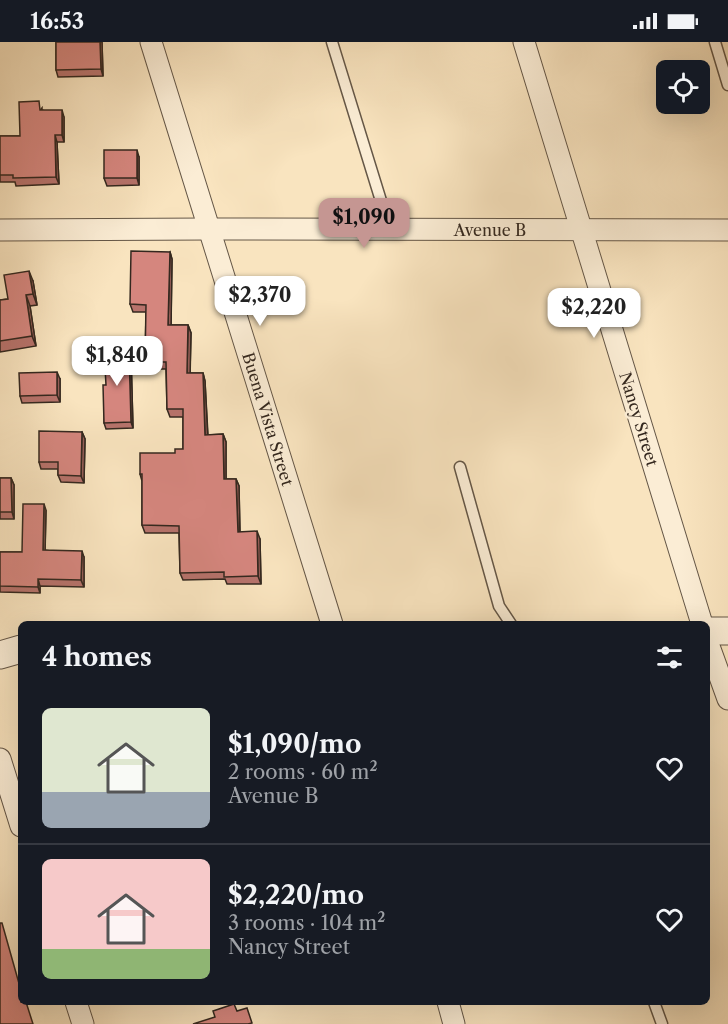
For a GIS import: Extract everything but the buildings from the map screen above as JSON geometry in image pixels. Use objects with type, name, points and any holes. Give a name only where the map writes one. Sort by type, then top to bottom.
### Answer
[{"type":"street","name":"Buena Vista Street","points":[[151,42],[331,621]]},
{"type":"street","name":"Nancy Street","points":[[524,42],[701,621]]},
{"type":"street","name":"Avenue B","points":[[0,230],[728,230]]},
{"type":"street","points":[[710,631],[728,631]]},
{"type":"street","points":[[710,649],[728,699]]},
{"type":"street","points":[[0,655],[18,650]]},
{"type":"street","points":[[0,759],[18,816]]},
{"type":"street","points":[[77,1005],[83,1024]]},
{"type":"street","points":[[449,1005],[454,1024]]},
{"type":"lane","points":[[332,42],[390,230]]},
{"type":"lane","points":[[715,42],[728,85]]},
{"type":"lane","points":[[460,467],[499,606],[509,621]]},
{"type":"lane","points":[[655,1005],[662,1024]]}]
